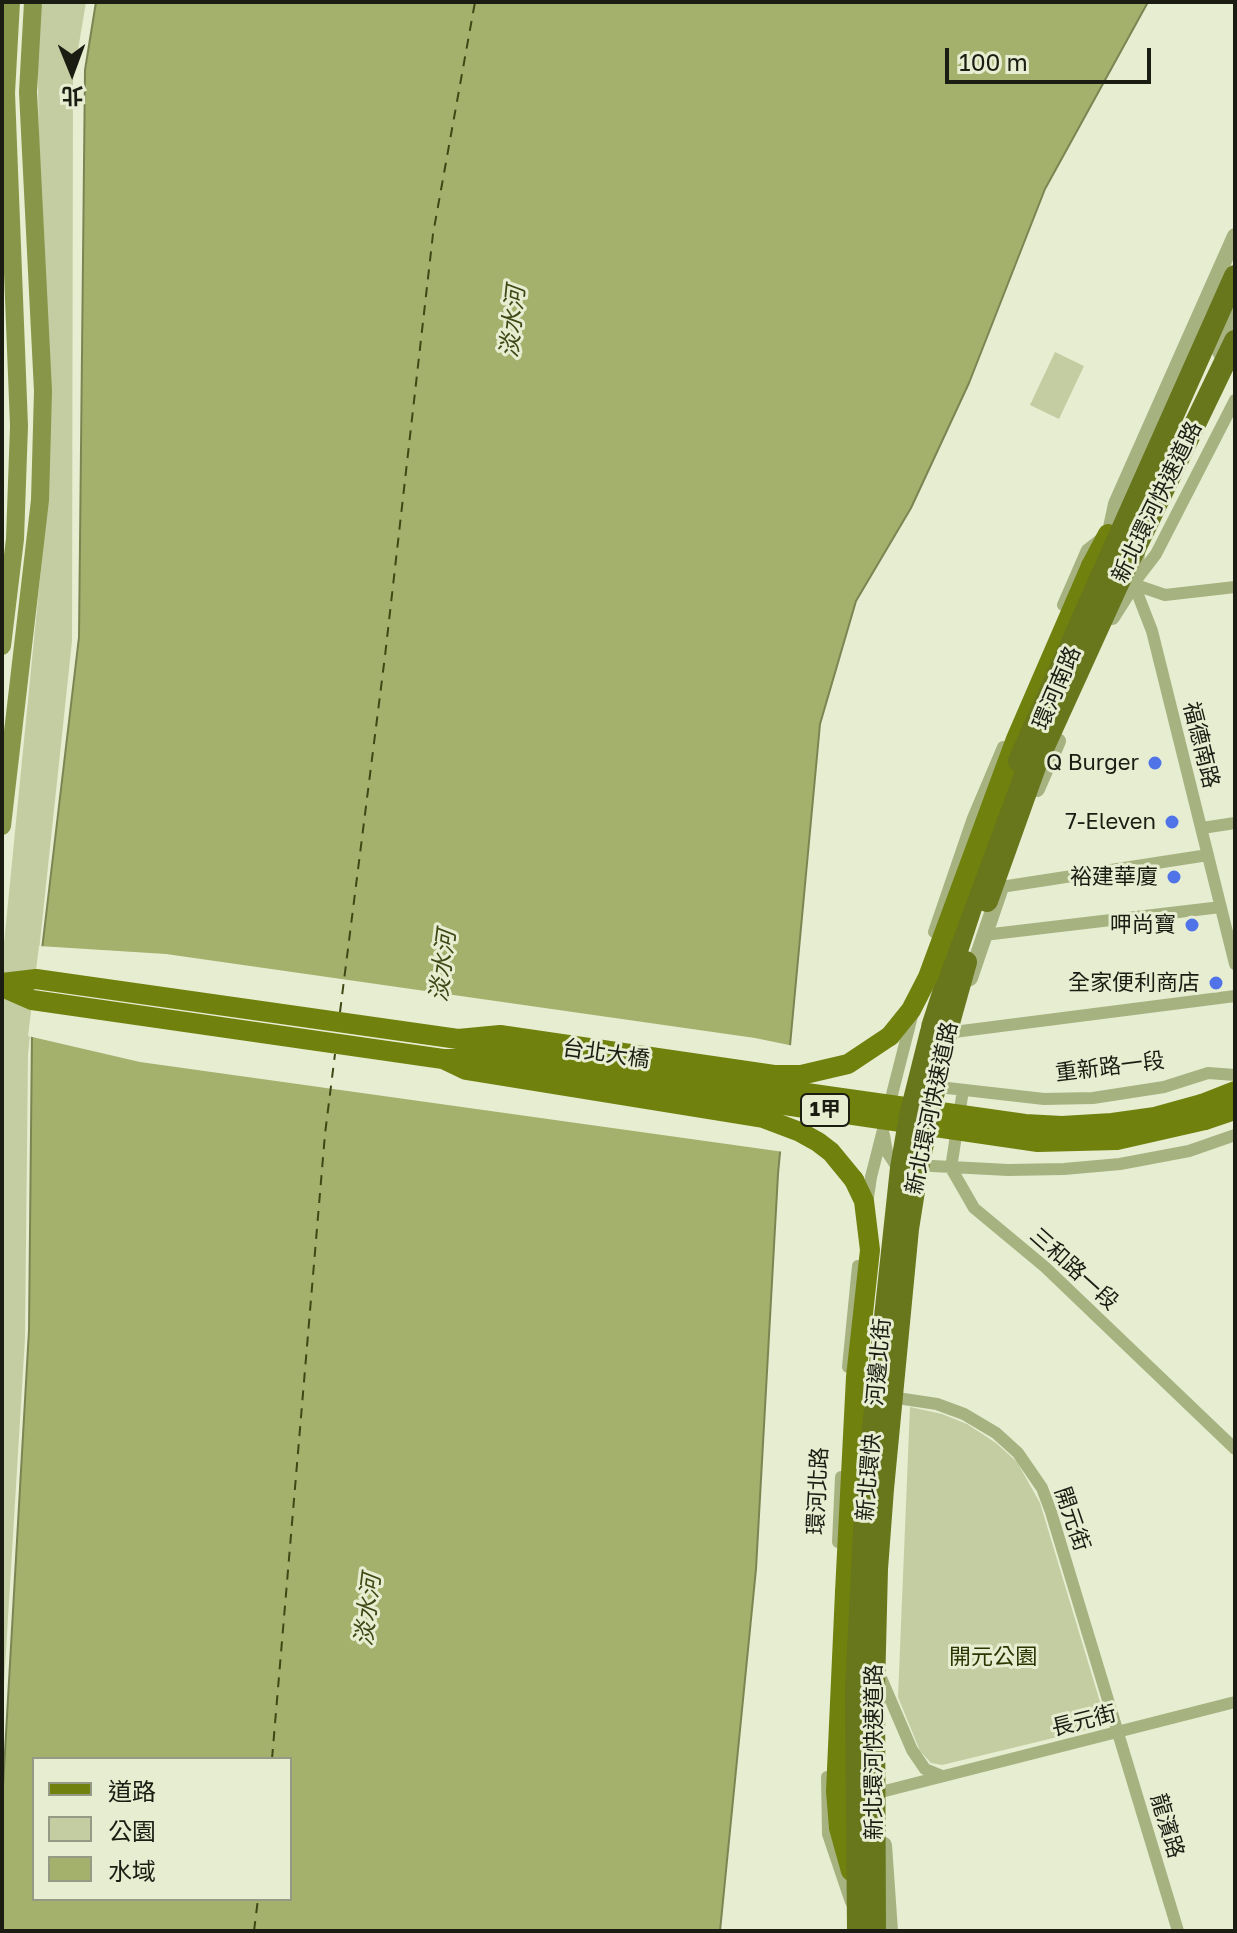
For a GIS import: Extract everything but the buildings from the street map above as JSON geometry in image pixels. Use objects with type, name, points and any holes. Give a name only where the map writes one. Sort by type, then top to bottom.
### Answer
[{"type":"highway","name":"新北環河快速道路","points":[[943,1029],[1019,761],[1235,276]]},
{"type":"highway","points":[[1108,534],[1133,512],[1235,300]]},
{"type":"highway","name":"新北環河快速道路","points":[[875,1931],[873,1777],[877,1569],[908,1229],[926,1118],[966,962],[1036,764],[1117,586],[1235,341]]},
{"type":"highway","name":"新北環快","points":[[856,1931],[856,1690],[866,1494],[901,1168],[910,1116],[943,1029]]},
{"type":"main road","points":[[2,646],[15,539],[19,426],[10,331],[6,93],[11,2]]},
{"type":"main road","points":[[2,826],[16,728],[40,500],[43,391],[28,92],[33,2]]},
{"type":"main road","points":[[458,1039],[500,1035],[774,1075],[823,1071],[848,1064],[890,1036],[904,1019],[928,977],[1016,739],[1091,566],[1108,534]]},
{"type":"main road","name":"台北大橋","points":[[2,985],[36,979],[458,1039],[489,1048],[1025,1124],[1062,1126],[1112,1123],[1204,1112]]},
{"type":"main road","name":"台北大橋","points":[[2,985],[32,1000],[443,1059],[469,1059],[1038,1142],[1117,1140],[1204,1112]]},
{"type":"main road","points":[[443,1059],[466,1070],[763,1118],[818,1142],[848,1172],[864,1201],[870,1250],[856,1377],[836,1791],[839,1828],[851,1871]]},
{"type":"main road","name":"1甲","points":[[1204,1112],[1235,1091]]},
{"type":"main road","name":"1甲","points":[[1204,1112],[1235,1110]]},
{"type":"street","name":"環河南路","points":[[904,1081],[990,824],[1030,722],[1107,558],[1108,534],[1116,504],[1235,236]]},
{"type":"street","name":"環河南路","points":[[939,1087],[943,1029],[984,935],[1035,794],[1111,619],[1133,584],[1138,547],[1235,315]]},
{"type":"street","points":[[1235,400],[1156,554],[1133,584],[1165,595],[1235,587]]},
{"type":"street","name":"福德南路","points":[[1108,534],[1122,553],[1152,631],[1235,964]]},
{"type":"street","points":[[1202,828],[1235,823]]},
{"type":"street","points":[[1001,887],[1208,855]]},
{"type":"street","points":[[984,935],[1221,907]]},
{"type":"street","points":[[943,1029],[1235,996]]},
{"type":"street","name":"重新路一段","points":[[904,1081],[1044,1099],[1093,1098],[1164,1087],[1208,1073],[1235,1075]]},
{"type":"street","name":"環河北路","points":[[852,1904],[828,1834],[826,1791],[849,1344],[871,1177],[883,1130],[904,1081]]},
{"type":"street","name":"環河北路","points":[[856,1931],[847,1789],[849,1640],[860,1489],[904,1081]]},
{"type":"street","name":"河邊北街","points":[[890,1931],[881,1792],[882,1680],[897,1398],[916,1207],[939,1087]]},
{"type":"street","points":[[951,1168],[963,1090]]},
{"type":"street","points":[[883,1130],[887,1152],[895,1164],[951,1168],[1064,1169],[1120,1164],[1189,1151],[1235,1135]]},
{"type":"street","name":"三和路一段","points":[[951,1168],[974,1208],[1045,1267],[1235,1449]]},
{"type":"street","name":"開元街","points":[[897,1398],[937,1404],[964,1414],[996,1433],[1018,1453],[1032,1472],[1051,1512],[1117,1733]]},
{"type":"street","points":[[882,1680],[912,1750],[925,1769],[942,1776]]},
{"type":"street","name":"長元街","points":[[881,1792],[1235,1702]]},
{"type":"street","name":"龍濱路","points":[[1117,1733],[1178,1931]]},
{"type":"green space","points":[[37,2],[86,2],[73,80],[72,641],[28,1054],[25,1338],[2,1716],[2,964],[47,507]]},
{"type":"green space","points":[[1055,352],[1084,366],[1059,419],[1030,405]]},
{"type":"green space","name":"開元公園","points":[[910,1407],[942,1414],[967,1424],[996,1443],[1017,1462],[1040,1503],[1107,1725],[942,1765],[931,1763],[920,1751],[898,1697]]},
{"type":"water","name":"淡水河","points":[[96,2],[1148,2],[1045,189],[969,383],[911,508],[856,601],[820,724],[778,1174],[756,1569],[720,1931],[2,1931],[2,1804],[29,1330],[32,1034],[79,637],[85,70]]},
{"type":"pier","points":[[39,946],[166,954],[794,1046],[784,1152],[140,1062],[28,1036]]},
{"type":"ferry route","points":[[340,1012],[385,656],[433,234],[475,2]]},
{"type":"ferry route","points":[[272,1757],[325,1134],[335,1054]]},
{"type":"ferry route","points":[[254,1931],[258,1901]]},
{"type":"place","name":"Q Burger","points":[[1155,763]]},
{"type":"place","name":"7-Eleven","points":[[1172,822]]},
{"type":"place","name":"裕建華廈","points":[[1174,877]]},
{"type":"place","name":"呷尚寶","points":[[1192,925]]},
{"type":"place","name":"全家便利商店","points":[[1216,983]]}]
